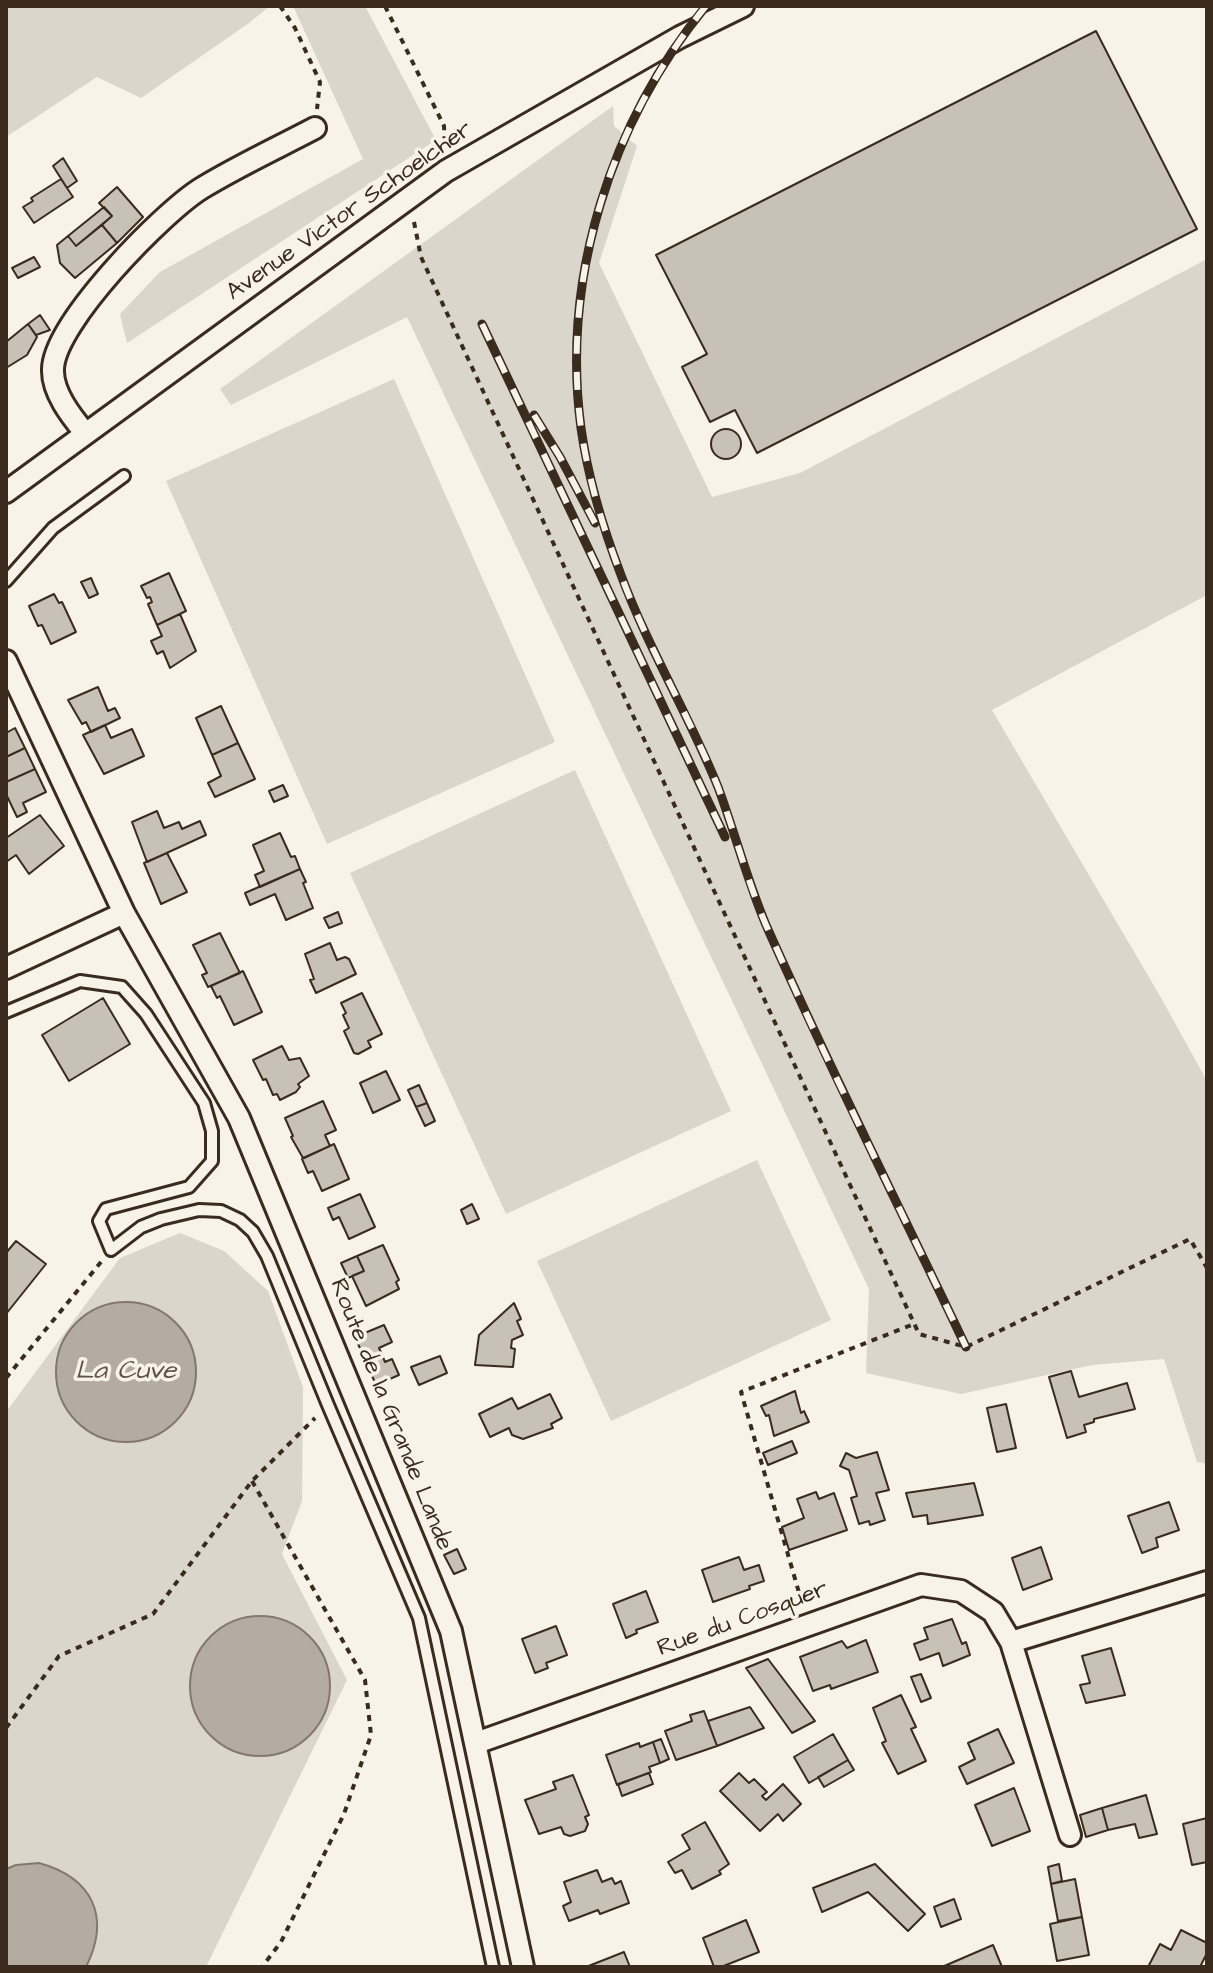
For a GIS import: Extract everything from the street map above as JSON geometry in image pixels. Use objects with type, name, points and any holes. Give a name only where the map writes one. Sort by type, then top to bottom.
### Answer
[{"type":"street","name":"Avenue Victor Schoelcher","points":[[6,492],[446,171],[680,37],[743,6]]},
{"type":"street","points":[[85,433],[55,385],[53,369],[55,354],[80,310],[138,243],[199,190],[315,128]]},
{"type":"street","name":"Route de la Grande Lande","points":[[6,661],[124,913],[239,1118],[451,1631],[523,1967]]},
{"type":"street","points":[[6,968],[124,913]]},
{"type":"street","points":[[1011,1642],[1207,1582]]},
{"type":"street","name":"Rue du Cosquer","points":[[476,1743],[921,1585],[961,1591],[993,1612],[1011,1642],[1070,1835]]},
{"type":"lane","points":[[6,581],[53,528],[124,476]]},
{"type":"lane","points":[[6,1012],[80,981],[122,987],[146,1014],[204,1103],[212,1131],[212,1161],[189,1187],[106,1209],[99,1221],[111,1250],[141,1227],[179,1214],[199,1210],[221,1211],[240,1220],[253,1232],[267,1256],[419,1618],[493,1967]]},
{"type":"path","points":[[280,6],[295,28],[320,82],[315,128]]},
{"type":"path","points":[[385,6],[444,126],[446,171]]},
{"type":"path","points":[[410,198],[421,257],[919,1334],[966,1347],[1190,1239],[1207,1268]]},
{"type":"path","points":[[6,1378],[111,1250]]},
{"type":"path","points":[[808,1625],[741,1392],[914,1324]]},
{"type":"path","points":[[6,1728],[59,1656],[153,1614],[252,1481],[328,1405]]},
{"type":"path","points":[[252,1481],[365,1680],[371,1735],[344,1814],[281,1942],[262,1967]]},
{"type":"shaded area","points":[[6,6],[270,6],[141,98],[97,77],[6,137]]},
{"type":"shaded area","points":[[293,6],[365,6],[436,140],[127,343],[120,314],[160,272],[363,159]]},
{"type":"shaded area","points":[[613,106],[614,126],[637,146],[599,263],[712,497],[800,473],[1207,259],[1207,595],[992,710],[1207,1081],[1207,1464],[1197,1462],[1164,1359],[1092,1365],[961,1394],[866,1373],[869,1289],[407,317],[231,405],[220,389]]},
{"type":"shaded area","points":[[394,379],[555,742],[327,844],[166,481]]},
{"type":"shaded area","points":[[575,770],[731,1111],[506,1214],[350,873]]},
{"type":"shaded area","points":[[757,1160],[831,1320],[611,1421],[537,1261]]},
{"type":"shaded area","points":[[180,1233],[224,1251],[268,1291],[303,1387],[302,1501],[282,1554],[347,1680],[206,1967],[6,1967],[6,1412],[120,1258]]},
{"type":"water","name":"La Cuve","points":[[126,1302],[153,1307],[176,1322],[191,1345],[196,1372],[191,1399],[176,1422],[153,1437],[126,1442],[99,1437],[76,1422],[61,1399],[56,1372],[61,1345],[76,1322],[99,1307]]},
{"type":"water","points":[[260,1616],[287,1621],[310,1636],[325,1659],[330,1686],[325,1713],[310,1736],[287,1751],[260,1756],[233,1751],[210,1736],[195,1713],[190,1686],[195,1659],[210,1636],[233,1621]]},
{"type":"water","points":[[39,1863],[73,1879],[92,1902],[97,1932],[86,1967],[6,1967],[6,1869]]},
{"type":"building","points":[[1096,31],[1197,229],[757,453],[735,410],[710,422],[682,367],[707,354],[656,255]]},
{"type":"building","points":[[63,158],[77,181],[67,188],[53,166]]},
{"type":"building","points":[[61,179],[73,197],[34,223],[23,207],[33,201],[31,198]]},
{"type":"building","points":[[117,187],[143,217],[117,243],[102,225],[112,216],[99,203]]},
{"type":"building","points":[[104,207],[112,216],[76,246],[68,236]]},
{"type":"building","points":[[102,225],[117,243],[75,278],[60,263],[57,245],[68,236],[76,246]]},
{"type":"building","points":[[34,257],[40,267],[18,278],[12,268]]},
{"type":"building","points":[[40,315],[50,330],[36,335],[28,324]]},
{"type":"building","points":[[28,324],[37,337],[27,355],[6,368],[6,342]]},
{"type":"building","points":[[726,429],[737,433],[741,444],[737,455],[726,459],[715,455],[711,444],[715,433]]},
{"type":"building","points":[[169,573],[186,611],[157,625],[148,604],[152,602],[150,597],[147,598],[141,586]]},
{"type":"building","points":[[91,578],[98,594],[89,598],[81,582]]},
{"type":"building","points":[[54,594],[59,603],[62,602],[76,632],[51,644],[29,606]]},
{"type":"building","points":[[180,614],[196,651],[170,668],[163,651],[157,654],[151,641],[162,636],[157,625]]},
{"type":"building","points":[[98,687],[108,711],[115,708],[120,718],[91,732],[86,722],[82,724],[68,700]]},
{"type":"building","points":[[221,706],[238,743],[212,755],[196,718]]},
{"type":"building","points":[[105,725],[111,738],[132,729],[144,756],[104,774],[83,735]]},
{"type":"building","points":[[15,728],[25,748],[6,757],[6,733]]},
{"type":"building","points":[[238,743],[255,779],[215,797],[208,783],[221,776],[212,755]]},
{"type":"building","points":[[25,748],[35,769],[6,782],[6,757]]},
{"type":"building","points":[[35,769],[46,792],[23,803],[27,812],[17,817],[6,794],[6,782]]},
{"type":"building","points":[[283,785],[288,796],[274,802],[269,791]]},
{"type":"building","points":[[157,811],[164,828],[179,822],[182,829],[200,821],[206,835],[147,862],[132,822]]},
{"type":"building","points":[[40,815],[64,846],[29,874],[16,855],[6,862],[6,838]]},
{"type":"building","points":[[280,833],[300,869],[260,887],[255,875],[264,871],[253,845]]},
{"type":"building","points":[[167,853],[187,892],[161,904],[144,863]]},
{"type":"building","points":[[300,869],[313,908],[286,920],[275,894],[250,905],[245,893]]},
{"type":"building","points":[[338,912],[342,923],[329,928],[324,918]]},
{"type":"building","points":[[220,933],[240,973],[208,987],[202,975],[207,973],[193,945]]},
{"type":"building","points":[[330,943],[337,960],[349,959],[356,974],[316,993],[305,954]]},
{"type":"building","points":[[243,971],[262,1012],[234,1025],[220,996],[217,998],[211,986]]},
{"type":"building","points":[[362,993],[382,1034],[368,1041],[371,1047],[358,1054],[354,1053],[344,1031],[349,1028],[341,1003]]},
{"type":"building","points":[[103,998],[130,1044],[69,1081],[42,1035]]},
{"type":"building","points":[[282,1046],[289,1060],[300,1058],[309,1076],[298,1084],[300,1087],[296,1092],[280,1100],[277,1094],[273,1095],[253,1060]]},
{"type":"building","points":[[386,1071],[400,1100],[373,1113],[360,1083]]},
{"type":"building","points":[[419,1085],[427,1103],[416,1107],[408,1090]]},
{"type":"building","points":[[323,1101],[336,1130],[325,1135],[330,1146],[303,1158],[285,1118]]},
{"type":"building","points":[[427,1103],[435,1121],[425,1126],[416,1107]]},
{"type":"building","points":[[334,1144],[349,1179],[322,1191],[313,1171],[308,1173],[302,1159]]},
{"type":"building","points":[[360,1194],[375,1227],[349,1239],[339,1217],[333,1220],[328,1208]]},
{"type":"building","points":[[472,1204],[479,1219],[467,1224],[461,1210]]},
{"type":"building","points":[[16,1241],[46,1264],[6,1314],[6,1253]]},
{"type":"building","points":[[383,1245],[399,1280],[396,1282],[399,1289],[366,1306],[352,1276],[364,1271],[357,1256]]},
{"type":"building","points":[[357,1256],[364,1271],[348,1278],[341,1263]]},
{"type":"building","points":[[514,1303],[521,1319],[517,1321],[523,1335],[512,1340],[511,1348],[515,1349],[513,1367],[475,1365],[479,1335]]},
{"type":"building","points":[[384,1325],[392,1342],[379,1348],[385,1362],[392,1359],[399,1375],[376,1385],[355,1337]]},
{"type":"building","points":[[440,1356],[447,1373],[419,1385],[411,1367]]},
{"type":"building","points":[[1071,1371],[1079,1397],[1127,1383],[1135,1409],[1094,1419],[1094,1422],[1084,1425],[1086,1432],[1067,1438],[1049,1377]]},
{"type":"building","points":[[795,1391],[801,1413],[804,1411],[809,1422],[774,1436],[769,1415],[766,1416],[761,1406]]},
{"type":"building","points":[[550,1394],[562,1418],[551,1424],[553,1428],[523,1439],[512,1435],[509,1428],[490,1437],[479,1414],[512,1398],[518,1409]]},
{"type":"building","points":[[1006,1404],[1016,1448],[997,1452],[987,1408]]},
{"type":"building","points":[[792,1441],[797,1453],[768,1465],[763,1453]]},
{"type":"building","points":[[877,1452],[889,1490],[876,1493],[885,1520],[870,1525],[869,1521],[859,1524],[851,1498],[857,1496],[849,1470],[840,1466],[846,1453],[856,1458]]},
{"type":"building","points":[[974,1483],[983,1515],[928,1524],[927,1515],[913,1517],[906,1493]]},
{"type":"building","points":[[816,1492],[819,1499],[834,1493],[847,1530],[789,1550],[782,1527],[804,1518],[797,1499]]},
{"type":"building","points":[[1169,1502],[1179,1530],[1156,1538],[1158,1547],[1142,1553],[1128,1516]]},
{"type":"building","points":[[1041,1547],[1052,1579],[1023,1590],[1012,1558]]},
{"type":"building","points":[[457,1549],[466,1569],[454,1574],[444,1555]]},
{"type":"building","points":[[739,1557],[744,1570],[759,1565],[764,1581],[713,1602],[702,1570]]},
{"type":"building","points":[[646,1591],[658,1622],[636,1630],[637,1633],[626,1638],[613,1604]]},
{"type":"building","points":[[952,1619],[970,1655],[943,1666],[939,1653],[920,1660],[914,1644],[928,1639],[924,1628]]},
{"type":"building","points":[[556,1626],[567,1655],[546,1663],[548,1668],[535,1673],[522,1639]]},
{"type":"building","points":[[866,1640],[878,1672],[831,1689],[830,1685],[813,1691],[800,1657],[842,1641],[847,1648]]},
{"type":"building","points":[[1111,1648],[1125,1695],[1086,1703],[1080,1685],[1090,1683],[1082,1656]]},
{"type":"building","points":[[768,1659],[815,1721],[792,1733],[746,1668]]},
{"type":"building","points":[[921,1674],[931,1698],[921,1702],[911,1677]]},
{"type":"building","points":[[901,1695],[916,1727],[911,1729],[926,1761],[898,1774],[882,1743],[886,1741],[873,1708]]},
{"type":"building","points":[[750,1707],[764,1728],[717,1746],[708,1721]]},
{"type":"building","points":[[704,1711],[717,1746],[676,1760],[665,1731],[692,1721],[690,1715]]},
{"type":"building","points":[[998,1729],[1014,1763],[967,1784],[959,1767],[975,1759],[968,1743]]},
{"type":"building","points":[[833,1734],[848,1760],[809,1783],[794,1757]]},
{"type":"building","points":[[661,1739],[669,1759],[660,1763],[653,1742]]},
{"type":"building","points":[[653,1742],[660,1763],[649,1767],[651,1772],[617,1785],[606,1755],[639,1743],[640,1747]]},
{"type":"building","points":[[848,1760],[854,1770],[824,1787],[818,1777]]},
{"type":"building","points":[[649,1773],[653,1784],[622,1796],[618,1784]]},
{"type":"building","points":[[739,1773],[749,1783],[754,1779],[767,1792],[762,1796],[766,1800],[783,1784],[801,1804],[783,1821],[778,1814],[760,1831],[720,1791]]},
{"type":"building","points":[[573,1775],[589,1815],[585,1817],[588,1824],[585,1831],[570,1836],[564,1834],[561,1827],[539,1834],[525,1800],[556,1789],[553,1782]]},
{"type":"building","points":[[1014,1788],[1030,1831],[992,1846],[975,1805]]},
{"type":"building","points":[[1146,1795],[1157,1834],[1139,1838],[1135,1824],[1108,1830],[1102,1808]]},
{"type":"building","points":[[1102,1808],[1108,1830],[1086,1837],[1080,1815]]},
{"type":"building","points":[[1207,1818],[1207,1862],[1192,1865],[1183,1824]]},
{"type":"building","points":[[705,1822],[729,1864],[719,1871],[721,1874],[692,1889],[682,1870],[675,1873],[668,1862],[690,1849],[682,1835]]},
{"type":"building","points":[[875,1864],[925,1914],[908,1931],[868,1892],[822,1912],[813,1888]]},
{"type":"building","points":[[1059,1864],[1062,1881],[1051,1884],[1048,1867]]},
{"type":"building","points":[[597,1870],[602,1882],[612,1878],[615,1884],[621,1881],[629,1903],[569,1921],[563,1906],[571,1902],[564,1882]]},
{"type":"building","points":[[1075,1879],[1082,1917],[1058,1921],[1051,1884]]},
{"type":"building","points":[[954,1899],[961,1919],[941,1927],[934,1907]]},
{"type":"building","points":[[1082,1917],[1089,1955],[1057,1961],[1050,1924]]},
{"type":"building","points":[[746,1920],[759,1952],[714,1967],[703,1938]]},
{"type":"building","points":[[1181,1930],[1207,1943],[1207,1953],[1200,1967],[1148,1967],[1160,1944],[1171,1950]]},
{"type":"building","points":[[993,1945],[1002,1967],[942,1967]]},
{"type":"building","points":[[624,1952],[630,1967],[586,1967]]},
{"type":"railway","points":[[706,6],[673,51],[644,100],[619,151],[600,204],[587,259],[579,315],[577,371],[584,447],[597,503],[621,575],[643,629],[718,787],[766,925],[966,1347]]},
{"type":"railway","points":[[482,324],[725,837]]},
{"type":"railway","points":[[534,415],[595,523]]}]
